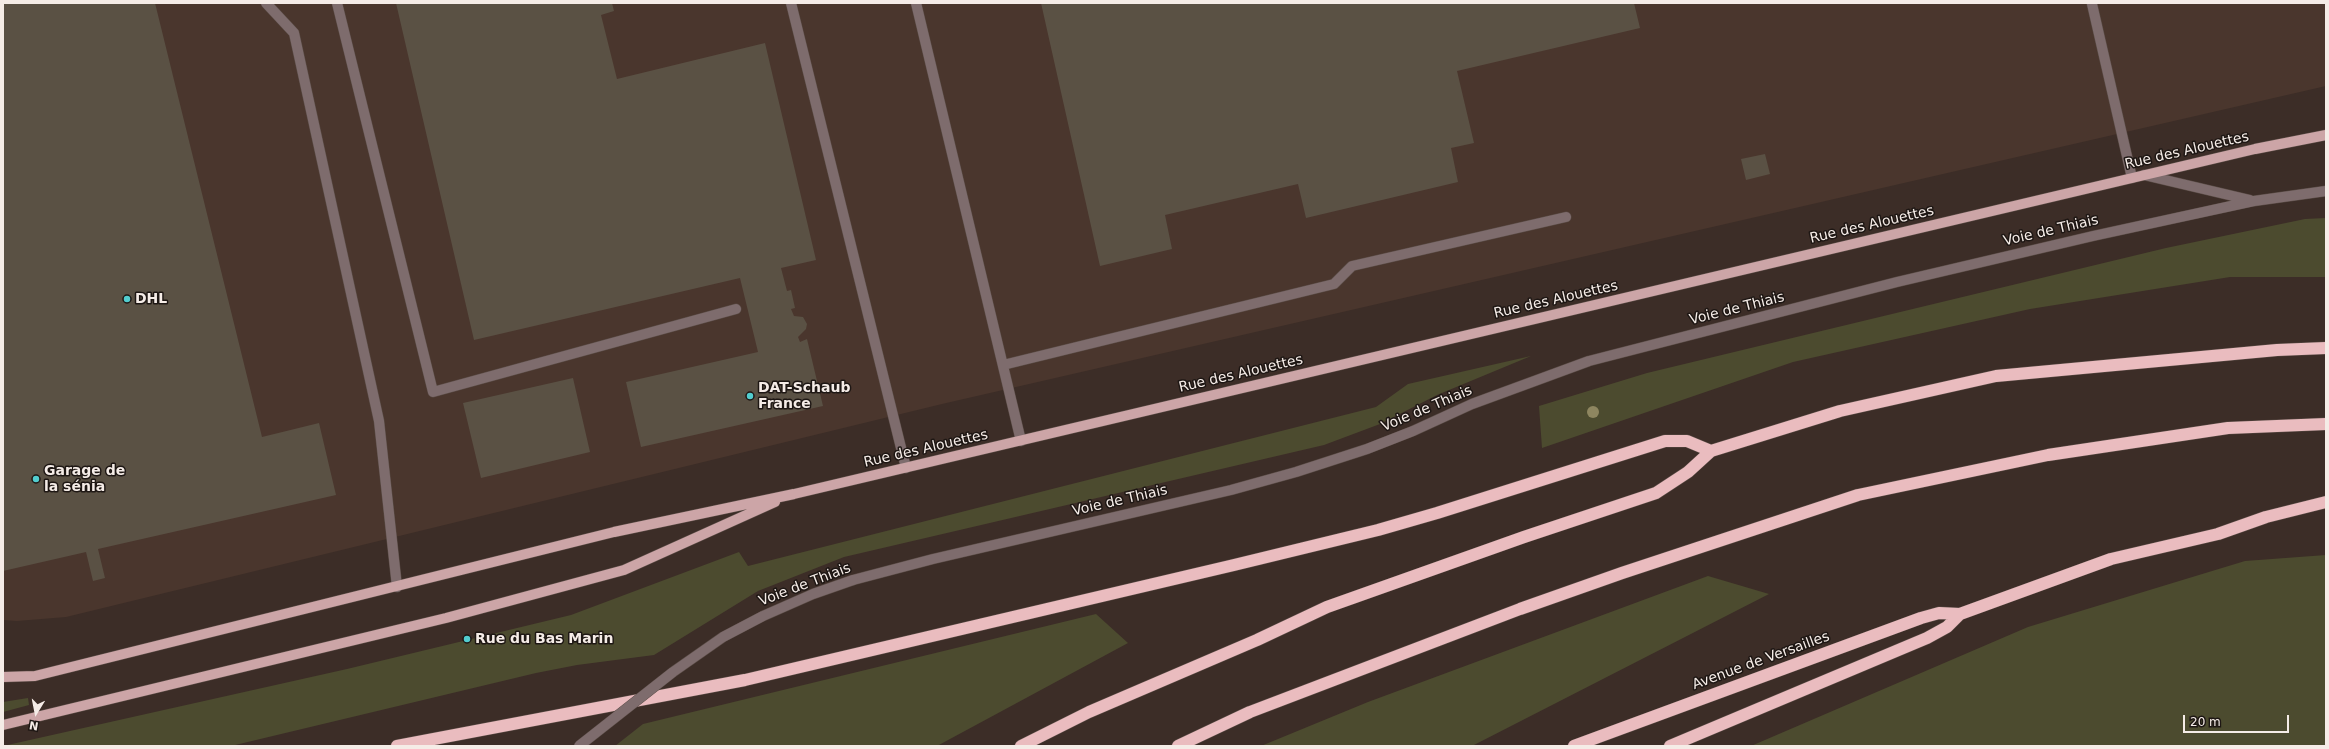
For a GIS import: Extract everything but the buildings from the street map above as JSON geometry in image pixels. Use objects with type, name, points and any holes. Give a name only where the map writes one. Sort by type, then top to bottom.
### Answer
[{"type":"highway","points":[[1021,746],[1089,712],[1257,640],[1327,607],[1656,492],[1688,472],[1711,451],[1840,411],[1996,376],[2234,354],[2326,348]]},
{"type":"highway","points":[[1178,746],[1250,712],[1520,609],[1622,573],[1858,494],[2048,455],[2228,428],[2326,424]]},
{"type":"highway","points":[[397,746],[745,680],[1234,565],[1378,530],[1437,513],[1665,441],[1687,441],[1711,451]]},
{"type":"highway","points":[[1670,746],[1928,638],[1947,627],[1960,614],[2111,559],[2218,534],[2266,517],[2326,502]]},
{"type":"highway","name":"Avenue de Versailles","points":[[1574,746],[1921,618],[1939,613],[1960,614]]},
{"type":"main road","name":"Rue des Alouettes","points":[[794,494],[2144,175],[2255,149],[2326,135]]},
{"type":"main road","points":[[3,677],[35,676],[614,532],[794,494]]},
{"type":"main road","points":[[3,725],[446,618],[624,570],[794,494]]},
{"type":"lane","points":[[266,3],[294,33],[379,421],[397,587]]},
{"type":"lane","points":[[337,3],[433,392],[736,309]]},
{"type":"lane","points":[[791,3],[906,468]]},
{"type":"lane","points":[[916,3],[1021,441]]},
{"type":"lane","points":[[2092,4],[2132,178]]},
{"type":"lane","points":[[2144,175],[2254,201]]},
{"type":"lane","name":"Voie de Thiais","points":[[579,746],[673,672],[723,637],[763,616],[813,594],[853,580],[933,559],[1231,490],[1296,472],[1374,446],[1472,404],[1589,361],[1897,282],[2093,236],[2254,201],[2326,191]]},
{"type":"lane","points":[[1003,365],[1334,284],[1352,266],[1566,217]]},
{"type":"shaded area","points":[[3,3],[2326,3],[2326,86],[942,404],[66,617],[17,621],[3,620]]},
{"type":"shaded area","points":[[2326,218],[2326,277],[2230,277],[2030,309],[1793,362],[1542,448],[1539,406],[1647,373],[2166,248],[2305,219]]},
{"type":"shaded area","points":[[1531,356],[1437,395],[1380,424],[1324,445],[844,557],[758,591],[654,655],[577,665],[536,673],[231,746],[3,746],[347,669],[571,615],[739,552],[748,566],[1376,407],[1408,384]]},
{"type":"shaded area","points":[[2326,555],[2326,746],[1751,746],[2028,627],[2245,561]]},
{"type":"shaded area","points":[[1708,576],[1769,594],[1472,746],[1261,746],[1368,702]]},
{"type":"shaded area","points":[[1096,614],[1128,643],[937,746],[615,746],[643,724]]},
{"type":"shaded area","points":[[28,698],[29,705],[3,712],[3,702]]},
{"type":"place","name":"DHL","points":[[127,299]]},
{"type":"place","name":"DAT-Schaub France","points":[[750,396]]},
{"type":"place","name":"Garage de la sénia","points":[[36,479]]},
{"type":"place","name":"Rue du Bas Marin","points":[[467,639]]}]
